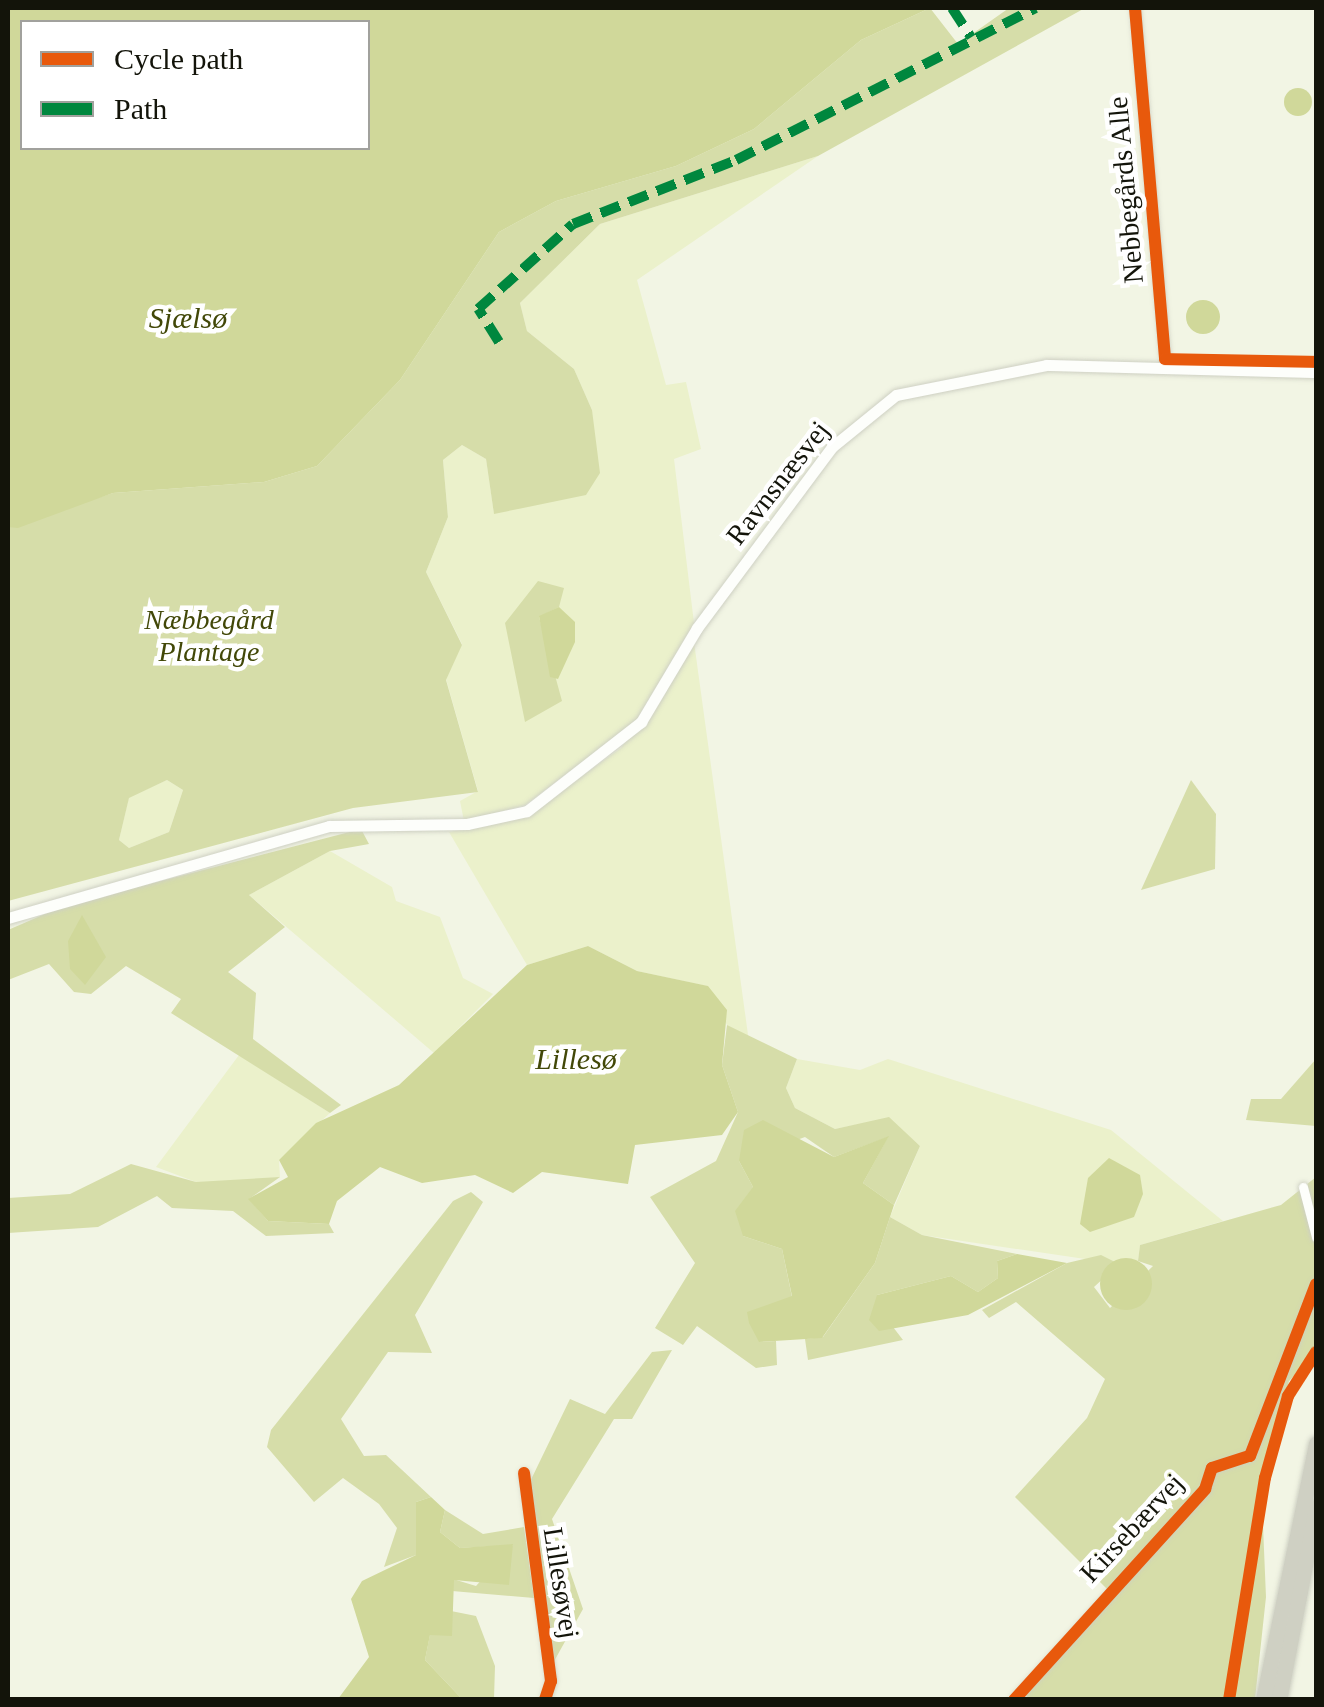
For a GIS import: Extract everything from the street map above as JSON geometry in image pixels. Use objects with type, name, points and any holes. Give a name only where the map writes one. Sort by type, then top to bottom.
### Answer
[{"type":"highway","points":[[1263,1700],[1316,1443]]},
{"type":"highway","points":[[1279,1700],[1316,1508]]},
{"type":"main road","name":"Ravnsnæsvej","points":[[8,918],[330,826],[467,824],[527,811],[641,722],[697,628],[863,418],[910,390],[998,368],[1316,372]]},
{"type":"street","name":"Nebbegårds Alle","points":[[1135,8],[1166,368]]},
{"type":"street","points":[[1302,1187],[1316,1237]]},
{"type":"street","name":"Kirsebærvej","points":[[1014,1700],[1205,1489],[1212,1468],[1250,1456],[1316,1284]]},
{"type":"street","name":"Lillesøvej","points":[[524,1473],[550,1681],[544,1700]]},
{"type":"shaded area","points":[[818,156],[637,280],[666,385],[686,382],[701,449],[674,459],[694,623],[635,722],[525,805],[464,821],[460,801],[478,791],[446,679],[462,644],[426,572],[448,517],[443,460],[462,445],[486,459],[494,513],[592,410],[574,369],[527,331],[520,303],[600,224]]},
{"type":"shaded area","points":[[694,642],[749,1042],[727,1025],[707,986],[637,971],[588,946],[527,965],[449,832],[527,816],[621,748]]},
{"type":"shaded area","points":[[167,780],[183,790],[169,832],[129,848],[119,840],[129,797]]},
{"type":"shaded area","points":[[330,851],[392,887],[396,901],[440,917],[463,978],[493,994],[434,1053],[249,895]]},
{"type":"shaded area","points":[[239,1055],[330,1113],[279,1160],[280,1177],[266,1182],[196,1182],[156,1167]]},
{"type":"shaded area","points":[[797,1059],[860,1070],[888,1059],[1111,1130],[1223,1221],[1140,1245],[1138,1261],[1119,1264],[922,1235],[890,1217],[920,1146],[889,1118],[835,1129],[795,1108],[786,1088]]},
{"type":"green space","name":"Næbbegård Plantage","points":[[930,8],[958,44],[1009,8],[1085,8],[818,156],[600,224],[520,303],[527,331],[574,369],[592,410],[600,473],[586,495],[494,514],[486,459],[462,445],[443,460],[448,517],[426,572],[462,645],[446,680],[478,792],[353,808],[8,901],[8,527],[113,493],[264,482],[317,466],[400,380],[499,232],[556,201],[676,166],[754,129],[861,40]],"holes":[[[167,780],[183,790],[169,832],[129,848],[119,840],[129,798]]]},
{"type":"green space","points":[[538,581],[564,588],[559,607],[539,617],[562,701],[525,722],[505,623]]},
{"type":"green space","points":[[1191,780],[1216,814],[1215,869],[1141,890]]},
{"type":"green space","points":[[361,829],[369,844],[330,851],[249,895],[285,927],[228,972],[256,993],[253,1039],[341,1105],[330,1113],[171,1013],[181,999],[126,966],[91,994],[74,992],[49,964],[8,980],[8,930],[61,907]]},
{"type":"green space","points":[[727,1025],[797,1059],[786,1088],[795,1108],[835,1129],[889,1117],[920,1146],[894,1205],[863,1183],[888,1137],[834,1157],[805,1137],[739,1161],[753,1187],[743,1236],[782,1249],[792,1297],[759,1342],[776,1341],[777,1365],[756,1368],[697,1326],[683,1345],[655,1328],[695,1263],[650,1197],[716,1161],[738,1112],[722,1065]]},
{"type":"green space","points":[[1316,1059],[1316,1126],[1246,1120],[1251,1099],[1281,1099]]},
{"type":"green space","points":[[131,1164],[196,1182],[280,1177],[249,1199],[268,1221],[329,1224],[334,1233],[266,1236],[233,1211],[172,1208],[157,1196],[98,1227],[8,1233],[8,1198],[70,1194]]},
{"type":"green space","points":[[1316,1177],[1316,1354],[1289,1381],[1261,1478],[1266,1597],[1255,1699],[1031,1700],[1023,1693],[1110,1592],[1015,1497],[1087,1418],[1105,1379],[1016,1302],[989,1318],[982,1310],[1067,1263],[1101,1255],[1119,1264],[1094,1287],[1110,1308],[1153,1266],[1138,1261],[1140,1245],[1281,1205]]},
{"type":"green space","points":[[471,1192],[483,1202],[415,1315],[432,1353],[388,1352],[341,1419],[364,1456],[386,1455],[431,1497],[416,1502],[416,1555],[384,1567],[397,1528],[379,1504],[343,1478],[314,1502],[267,1447],[271,1430],[453,1201]]},
{"type":"green space","points":[[890,1217],[922,1235],[1017,1254],[997,1261],[998,1278],[978,1292],[951,1276],[877,1295],[879,1330],[893,1327],[903,1340],[808,1360],[805,1339],[823,1337],[875,1263]]},
{"type":"green space","points":[[672,1350],[632,1419],[614,1419],[552,1519],[583,1609],[552,1665],[525,1492],[570,1399],[605,1414],[652,1352]]},
{"type":"green space","points":[[445,1510],[483,1534],[524,1527],[534,1598],[452,1591],[453,1579],[476,1586],[513,1545],[460,1548],[440,1532]]},
{"type":"green space","points":[[451,1611],[476,1616],[495,1666],[494,1699],[462,1699],[425,1660],[430,1634],[452,1635]]},
{"type":"water","name":"Sjælsø","points":[[8,8],[930,8],[861,40],[754,129],[676,166],[556,201],[499,232],[400,380],[317,466],[264,482],[113,493],[18,528],[8,527]]},
{"type":"water","points":[[1298,88],[1308,92],[1312,102],[1308,112],[1298,116],[1288,112],[1284,102],[1288,92]]},
{"type":"water","points":[[1203,300],[1215,305],[1220,317],[1215,329],[1203,334],[1191,329],[1186,317],[1191,305]]},
{"type":"water","points":[[559,607],[575,622],[575,642],[558,679],[550,677],[539,616]]},
{"type":"water","points":[[82,915],[106,957],[85,985],[70,969],[68,941]]},
{"type":"water","name":"Lillesø","points":[[588,946],[637,971],[708,986],[727,1010],[722,1065],[738,1112],[722,1135],[635,1145],[628,1184],[542,1172],[513,1193],[475,1175],[422,1183],[380,1167],[337,1201],[329,1224],[268,1221],[248,1199],[288,1177],[279,1160],[316,1123],[399,1085],[527,965]]},
{"type":"water","points":[[763,1120],[834,1157],[889,1136],[863,1183],[894,1205],[875,1263],[822,1338],[759,1342],[749,1323],[747,1312],[792,1296],[782,1249],[743,1236],[735,1211],[753,1187],[739,1161],[744,1130]]},
{"type":"water","points":[[1109,1158],[1140,1175],[1143,1194],[1134,1217],[1090,1232],[1080,1224],[1088,1178]]},
{"type":"water","points":[[1017,1254],[1067,1263],[968,1315],[879,1331],[869,1320],[877,1295],[951,1276],[978,1292],[998,1278],[997,1261]]},
{"type":"water","points":[[1126,1258],[1144,1266],[1152,1284],[1144,1302],[1126,1310],[1108,1302],[1100,1284],[1108,1266]]},
{"type":"water","points":[[431,1497],[445,1510],[440,1532],[460,1548],[513,1544],[509,1585],[454,1580],[452,1636],[430,1635],[425,1660],[462,1699],[338,1699],[369,1657],[351,1599],[362,1581],[416,1555],[416,1502]]},
{"type":"marked path","points":[[952,8],[971,37]]},
{"type":"marked path","points":[[499,342],[478,309],[573,224],[736,160],[1036,8]]},
{"type":"cycle path","points":[[1135,8],[1165,359],[1316,362]]},
{"type":"cycle path","points":[[1014,1700],[1205,1489],[1212,1468],[1250,1456],[1316,1284]]},
{"type":"cycle path","points":[[1229,1700],[1265,1478],[1288,1396],[1316,1352]]},
{"type":"cycle path","points":[[524,1473],[551,1681],[545,1700]]}]
